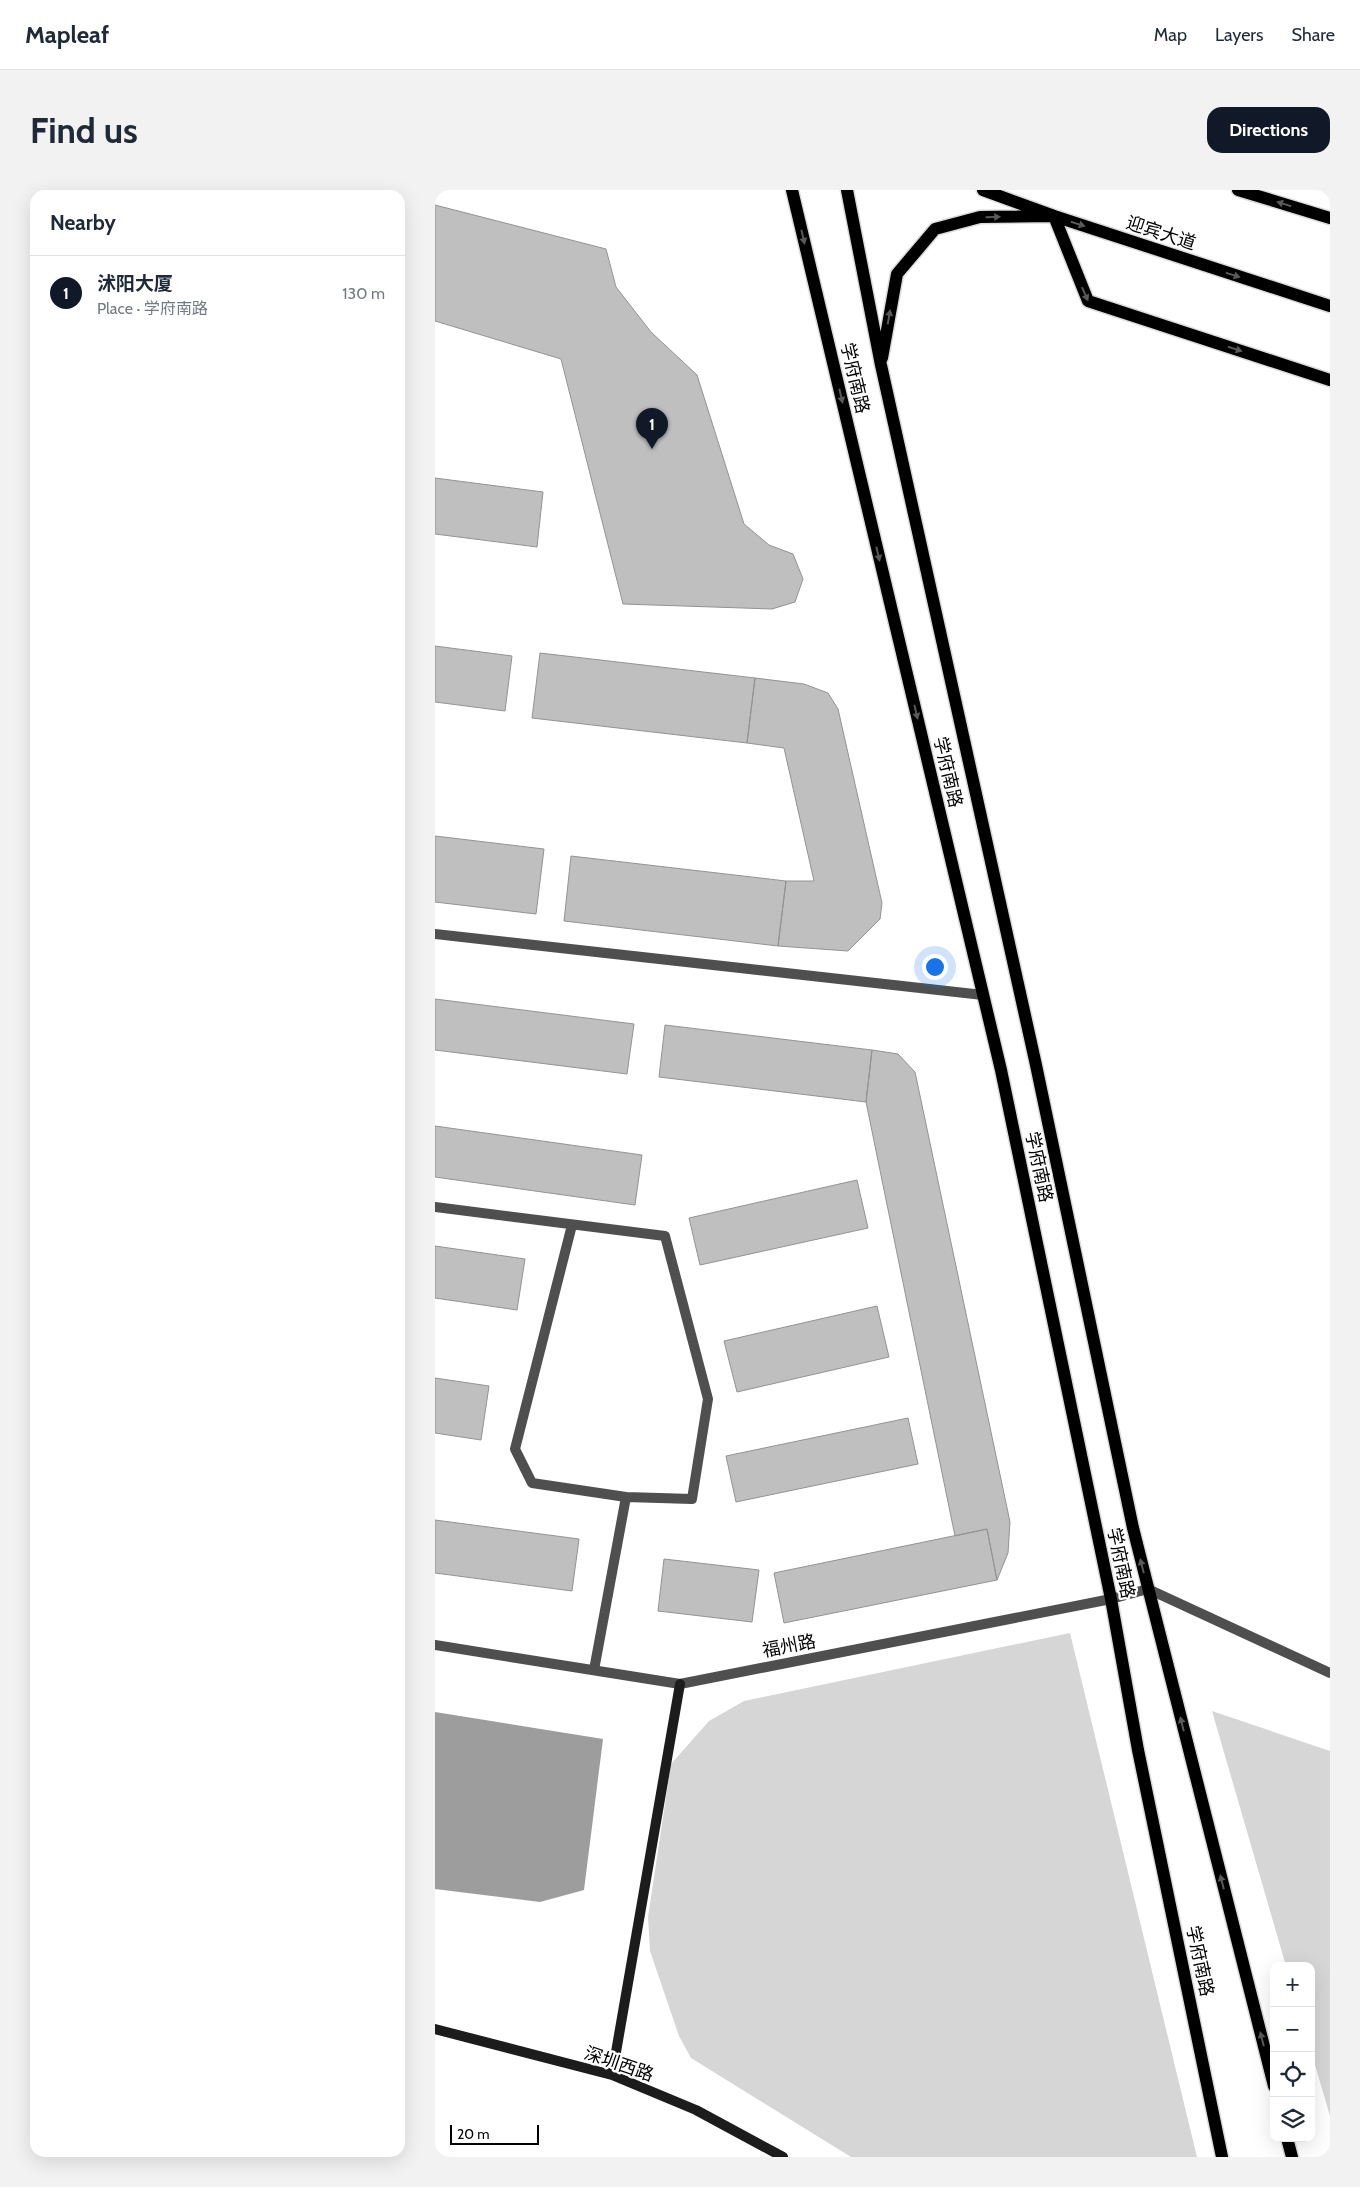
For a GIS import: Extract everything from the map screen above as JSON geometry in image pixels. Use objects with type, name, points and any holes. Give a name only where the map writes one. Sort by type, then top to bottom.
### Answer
[{"type":"main road","name":"学府南路","points":[[792,190],[1001,1070],[1111,1599],[1139,1750],[1222,2157]]},
{"type":"main road","name":"学府南路","points":[[847,190],[881,365],[1029,1036],[1133,1528],[1270,2070]]},
{"type":"main road","name":"迎宾大道","points":[[983,190],[1054,216],[1330,306]]},
{"type":"main road","points":[[1238,190],[1330,218]]},
{"type":"main road","points":[[881,365],[897,274],[935,229],[980,217],[1054,216],[1087,301],[1330,380]]},
{"type":"main road","points":[[1288,2142],[1292,2157]]},
{"type":"street","points":[[435,934],[983,995]]},
{"type":"street","points":[[435,1207],[572,1226],[665,1236],[708,1399],[692,1499],[626,1497],[532,1483],[515,1449],[572,1226]]},
{"type":"street","points":[[594,1670],[626,1497]]},
{"type":"street","points":[[1148,1589],[1330,1673]]},
{"type":"street","name":"福州路","points":[[435,1646],[680,1684],[1111,1599],[1148,1589]]},
{"type":"street","points":[[611,2075],[680,1684]]},
{"type":"street","name":"深圳西路","points":[[435,2029],[611,2075],[696,2110],[783,2157]]},
{"type":"shaded area","points":[[1070,1633],[1197,2157],[851,2157],[691,2058],[679,2036],[650,1951],[648,1917],[671,1764],[709,1721],[744,1701]]},
{"type":"shaded area","points":[[1212,1711],[1330,1751],[1330,2116],[1315,2065],[1315,1962],[1285,1962]]},
{"type":"shaded area","points":[[435,1712],[603,1739],[584,1890],[540,1902],[435,1889]]},
{"type":"building","points":[[435,205],[606,249],[616,287],[651,332],[697,375],[744,524],[769,545],[793,554],[803,579],[795,602],[772,609],[623,604],[561,359],[435,321]]},
{"type":"building","points":[[435,478],[543,492],[537,547],[435,534]]},
{"type":"building","points":[[435,646],[512,656],[505,711],[435,702]]},
{"type":"building","points":[[540,653],[755,678],[747,743],[532,718]]},
{"type":"building","points":[[755,678],[804,684],[828,693],[838,709],[882,903],[880,919],[848,951],[778,946],[786,881],[814,881],[784,748],[747,743]]},
{"type":"building","points":[[435,836],[544,849],[536,914],[435,902]]},
{"type":"building","points":[[571,856],[786,881],[778,946],[564,921]]},
{"type":"building","points":[[435,999],[634,1024],[627,1074],[435,1050]]},
{"type":"building","points":[[665,1025],[872,1050],[866,1102],[659,1077]]},
{"type":"building","points":[[872,1050],[898,1054],[915,1072],[1010,1522],[1008,1553],[997,1580],[987,1529],[955,1536],[866,1102]]},
{"type":"building","points":[[435,1126],[642,1155],[635,1205],[435,1177]]},
{"type":"building","points":[[857,1180],[868,1228],[700,1265],[689,1218]]},
{"type":"building","points":[[435,1246],[525,1259],[517,1310],[435,1298]]},
{"type":"building","points":[[877,1306],[889,1357],[737,1392],[724,1341]]},
{"type":"building","points":[[435,1378],[489,1386],[481,1440],[435,1433]]},
{"type":"building","points":[[908,1418],[918,1464],[736,1502],[726,1456]]},
{"type":"building","points":[[435,1520],[579,1539],[572,1591],[435,1573]]},
{"type":"building","points":[[987,1529],[997,1580],[784,1623],[774,1573]]},
{"type":"building","points":[[664,1559],[759,1570],[752,1622],[658,1611]]},
{"type":"place","name":"沭阳大厦","points":[[652,449]]}]
